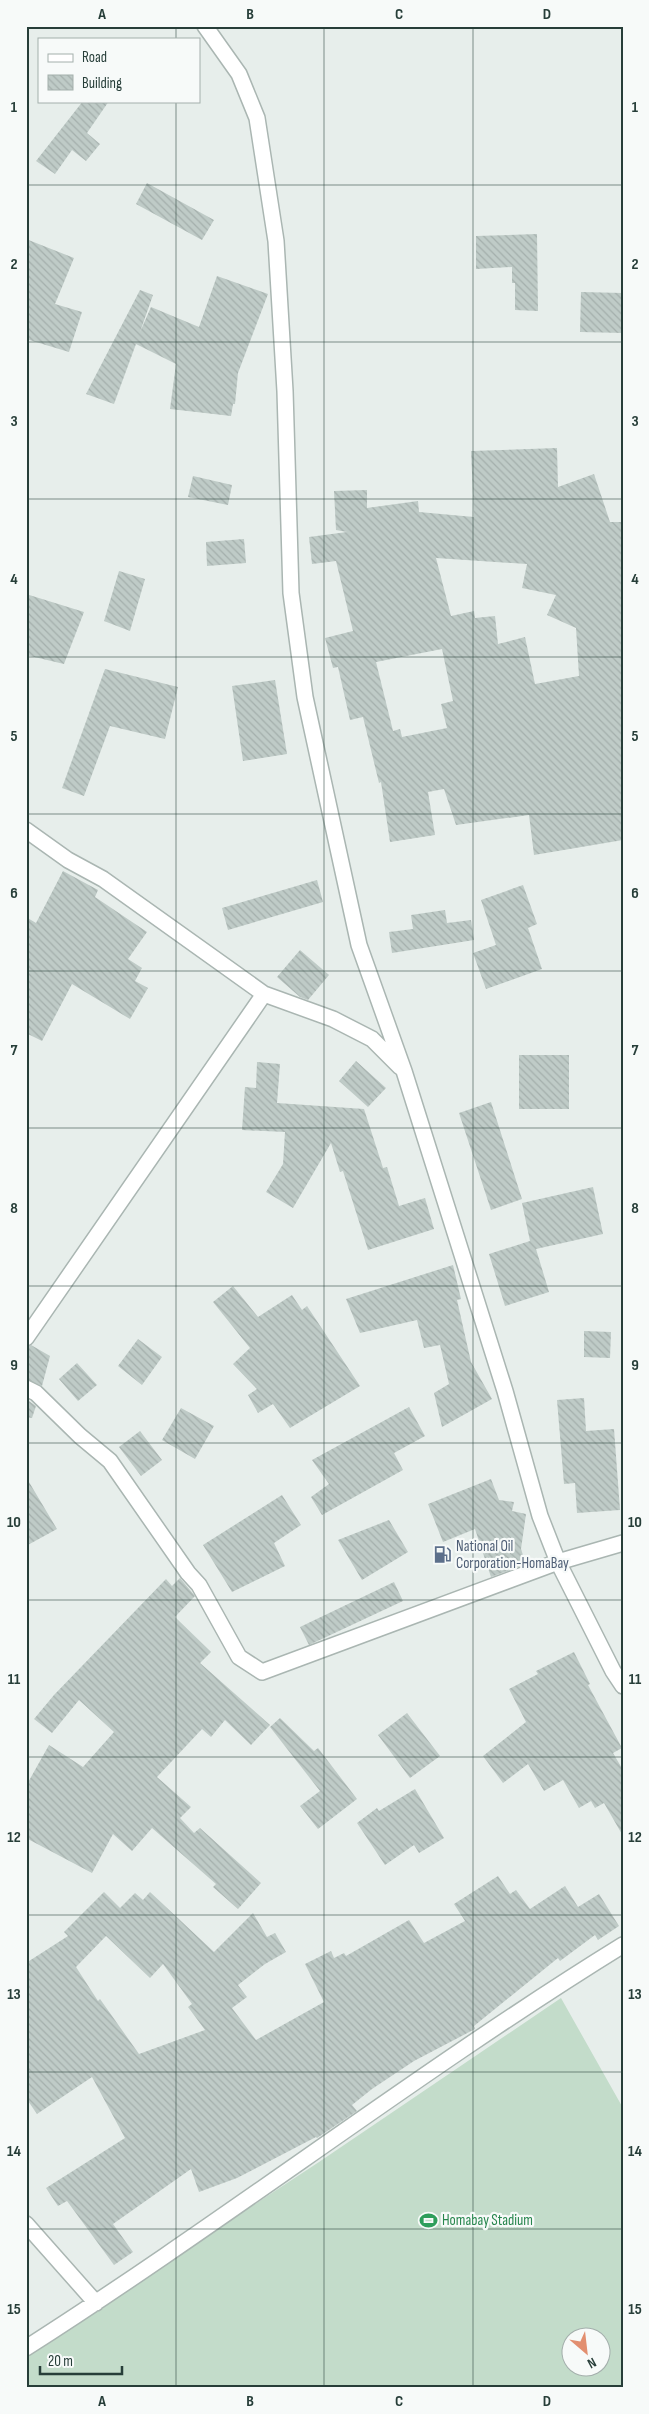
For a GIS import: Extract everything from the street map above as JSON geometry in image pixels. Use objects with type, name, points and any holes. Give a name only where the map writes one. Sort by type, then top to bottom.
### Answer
[{"type":"street","points":[[205,26],[240,74],[256,118],[276,241],[285,391],[291,593],[305,697],[359,945],[404,1071],[505,1390],[540,1516],[558,1562],[612,1671],[623,1686]]},
{"type":"street","points":[[26,830],[68,860],[104,879],[264,994],[333,1019],[372,1039],[404,1071]]},
{"type":"street","points":[[26,1338],[264,994]]},
{"type":"street","points":[[26,1388],[36,1393],[80,1436],[110,1461],[188,1573],[199,1584],[239,1657],[262,1672],[558,1562],[623,1543]]},
{"type":"street","points":[[26,2348],[96,2303],[326,2143],[623,1945]]},
{"type":"street","points":[[26,2224],[96,2303]]},
{"type":"green space","name":"Homabay Stadium","points":[[561,1998],[623,2108],[623,2388],[26,2388],[26,2355],[319,2162]]},
{"type":"building","points":[[82,102],[108,102],[87,133],[100,144],[86,161],[72,150],[55,174],[36,161]]},
{"type":"building","points":[[147,183],[214,220],[202,240],[136,204]]},
{"type":"building","points":[[537,234],[538,311],[515,310],[515,283],[512,283],[512,267],[476,269],[476,236]]},
{"type":"building","points":[[26,239],[74,258],[55,304],[82,312],[69,352],[26,339]]},
{"type":"building","points":[[217,276],[268,294],[238,373],[235,404],[233,404],[231,416],[170,409],[176,364],[136,344],[114,404],[86,394],[140,290],[153,295],[140,332],[151,307],[199,327]]},
{"type":"building","points":[[581,292],[623,293],[623,333],[580,332]]},
{"type":"building","points":[[557,448],[558,487],[594,474],[610,522],[623,522],[623,671],[621,671],[623,840],[534,855],[529,815],[456,825],[444,789],[428,792],[435,835],[390,842],[381,782],[379,783],[363,717],[350,720],[338,667],[333,668],[325,638],[353,631],[336,561],[312,564],[309,537],[347,532],[336,530],[334,491],[367,490],[367,508],[418,501],[419,512],[474,517],[471,451]],"holes":[[[436,558],[527,564],[522,588],[556,595],[547,615],[576,628],[579,676],[535,684],[525,637],[498,644],[495,616],[475,618],[474,611],[451,616]],[[442,649],[453,701],[441,704],[447,728],[402,737],[400,729],[393,731],[376,662]]]},
{"type":"building","points":[[193,476],[232,485],[228,505],[188,497]]},
{"type":"building","points":[[244,539],[246,563],[207,566],[206,542]]},
{"type":"building","points":[[119,571],[145,579],[130,631],[104,621]]},
{"type":"building","points":[[26,594],[84,612],[64,664],[26,655]]},
{"type":"building","points":[[105,669],[178,687],[165,739],[110,726],[84,796],[62,788]]},
{"type":"building","points":[[275,680],[287,754],[243,761],[232,686]]},
{"type":"building","points":[[63,871],[98,890],[95,897],[147,932],[128,959],[142,968],[135,981],[148,988],[130,1019],[72,984],[42,1041],[26,1033],[26,917],[36,923]]},
{"type":"building","points":[[317,880],[323,902],[228,930],[222,908]]},
{"type":"building","points":[[523,885],[537,924],[528,928],[542,969],[486,989],[473,953],[496,945],[481,900]]},
{"type":"building","points":[[445,910],[447,923],[471,920],[474,940],[392,953],[389,932],[413,929],[411,915]]},
{"type":"building","points":[[300,950],[329,975],[308,1000],[300,997],[277,977]]},
{"type":"building","points":[[519,1055],[569,1055],[569,1109],[519,1109]]},
{"type":"building","points":[[356,1061],[386,1088],[368,1107],[339,1081]]},
{"type":"building","points":[[257,1062],[280,1064],[277,1103],[364,1109],[383,1168],[387,1167],[399,1206],[425,1198],[434,1229],[368,1250],[343,1171],[340,1172],[331,1143],[293,1208],[266,1192],[283,1164],[285,1132],[242,1130],[245,1087],[256,1088]]},
{"type":"building","points":[[491,1102],[522,1199],[491,1210],[459,1113]]},
{"type":"building","points":[[593,1187],[603,1234],[536,1249],[549,1292],[505,1306],[489,1254],[530,1241],[522,1203]]},
{"type":"building","points":[[453,1265],[461,1299],[457,1300],[471,1362],[492,1399],[442,1427],[434,1393],[449,1384],[440,1345],[424,1348],[417,1320],[360,1333],[346,1299]]},
{"type":"building","points":[[233,1286],[258,1317],[292,1295],[302,1310],[307,1306],[360,1386],[290,1428],[273,1404],[258,1413],[248,1395],[257,1389],[233,1364],[250,1348],[213,1302]]},
{"type":"building","points":[[584,1331],[611,1332],[610,1358],[584,1357]]},
{"type":"building","points":[[138,1339],[162,1357],[142,1385],[118,1366]]},
{"type":"building","points":[[31,1345],[50,1356],[42,1386],[26,1379],[26,1347]]},
{"type":"building","points":[[77,1363],[97,1385],[78,1401],[59,1379]]},
{"type":"building","points":[[584,1398],[586,1431],[614,1429],[620,1510],[577,1513],[575,1483],[564,1484],[557,1400]]},
{"type":"building","points":[[26,1399],[36,1406],[32,1418],[26,1417]]},
{"type":"building","points":[[409,1407],[425,1436],[394,1453],[403,1470],[322,1515],[311,1497],[329,1484],[312,1460]]},
{"type":"building","points":[[181,1408],[214,1426],[195,1459],[162,1440]]},
{"type":"building","points":[[140,1431],[162,1460],[141,1476],[119,1447]]},
{"type":"building","points":[[26,1477],[57,1529],[26,1546]]},
{"type":"building","points":[[491,1479],[499,1500],[514,1502],[512,1511],[526,1514],[521,1549],[526,1564],[491,1577],[475,1529],[443,1542],[428,1504]]},
{"type":"building","points":[[282,1495],[301,1525],[274,1543],[285,1566],[232,1592],[203,1545]]},
{"type":"building","points":[[389,1520],[408,1552],[362,1580],[338,1540]]},
{"type":"building","points":[[180,1578],[195,1596],[175,1617],[211,1652],[200,1663],[270,1725],[251,1745],[225,1720],[211,1737],[202,1729],[157,1777],[191,1807],[180,1818],[194,1833],[200,1828],[261,1883],[238,1909],[213,1887],[216,1884],[152,1828],[132,1851],[113,1834],[92,1873],[26,1838],[26,1786],[49,1745],[83,1767],[114,1732],[79,1700],[52,1733],[34,1719],[54,1695],[166,1579],[172,1586]]},
{"type":"building","points":[[394,1582],[403,1601],[309,1645],[300,1627]]},
{"type":"building","points":[[574,1652],[590,1684],[588,1685],[622,1748],[613,1753],[623,1770],[623,1836],[604,1803],[595,1808],[591,1801],[579,1808],[563,1780],[544,1791],[528,1764],[503,1783],[483,1756],[526,1722],[509,1689],[538,1674],[536,1671]]},
{"type":"building","points":[[407,1713],[440,1756],[410,1778],[378,1735]]},
{"type":"building","points":[[280,1718],[314,1751],[318,1748],[357,1799],[318,1829],[300,1806],[320,1791],[270,1727]]},
{"type":"building","points":[[415,1789],[444,1838],[419,1853],[414,1845],[385,1865],[357,1823],[377,1808],[379,1811]]},
{"type":"building","points":[[498,1876],[510,1894],[516,1890],[530,1909],[565,1886],[578,1907],[599,1894],[619,1926],[598,1940],[595,1935],[560,1961],[558,1958],[474,2026],[475,2029],[414,2061],[372,2089],[352,2105],[357,2111],[317,2138],[237,2178],[199,2192],[191,2169],[113,2224],[133,2252],[114,2265],[67,2201],[58,2206],[46,2188],[125,2138],[92,2077],[37,2114],[26,2098],[26,1963],[68,1936],[64,1932],[104,1892],[120,1908],[135,1893],[143,1900],[150,1892],[214,1952],[253,1913],[267,1937],[275,1933],[286,1952],[265,1964],[238,1985],[247,1997],[232,2008],[256,2040],[324,2002],[305,1964],[331,1951],[334,1958],[344,1953],[346,1956],[409,1920],[424,1943],[465,1921],[454,1904]],"holes":[[[106,1936],[150,1978],[163,1964],[192,2004],[188,2007],[205,2030],[139,2054],[100,1999],[98,2001],[76,1967]]]},
{"type":"place","name":"National Oil Corporation-HomaBay","points":[[442,1555]]},
{"type":"place","name":"Homabay Stadium","points":[[428,2220]]}]
